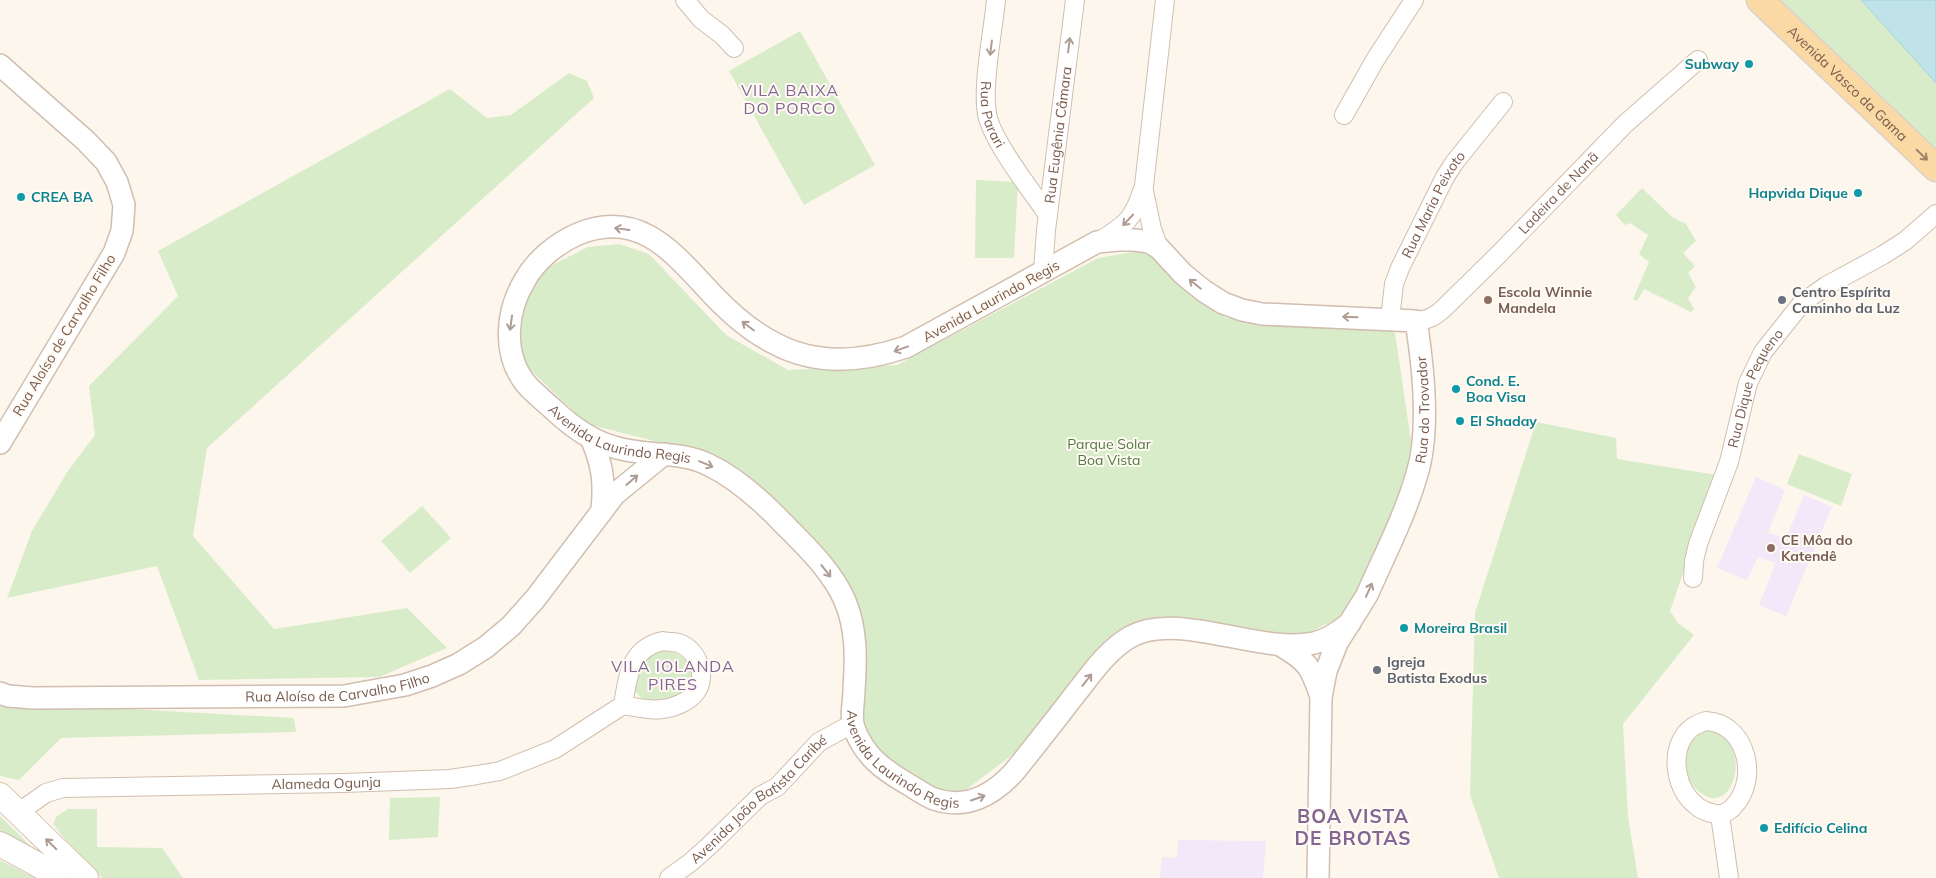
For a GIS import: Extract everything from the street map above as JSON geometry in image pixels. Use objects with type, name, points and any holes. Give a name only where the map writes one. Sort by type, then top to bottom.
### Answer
[{"type":"main road","name":"Avenida Vasco da Gama","points":[[1760,0],[1936,168]]},
{"type":"main road","points":[[0,795],[86,878]]},
{"type":"main road","points":[[0,844],[42,867],[56,878]]},
{"type":"street","points":[[685,0],[700,19],[722,35],[734,48]]},
{"type":"street","name":"Rua Parari","points":[[996,0],[986,93],[987,115],[995,135],[1048,215]]},
{"type":"street","name":"Rua Eugênia Câmara","points":[[1043,272],[1048,215],[1075,0]]},
{"type":"street","points":[[1097,242],[1126,223],[1134,214],[1144,186],[1165,0]]},
{"type":"street","points":[[1344,115],[1375,60],[1414,0]]},
{"type":"street","name":"Ladeira de Nanã","points":[[1416,322],[1434,317],[1443,310],[1625,124],[1698,60]]},
{"type":"street","name":"Rua Aloíso de Carvalho Filho","points":[[0,65],[77,133],[106,162],[117,182],[124,205],[122,231],[114,253],[0,443]]},
{"type":"street","name":"Rua Maria Peixoto","points":[[1390,319],[1394,284],[1445,177],[1503,102]]},
{"type":"street","points":[[1144,186],[1148,215],[1159,248],[1183,274],[1223,303],[1242,310],[1268,314],[1390,319],[1416,322]]},
{"type":"street","name":"Rua Dique Pequeno","points":[[1693,578],[1698,544],[1729,462],[1748,383],[1763,352],[1802,303],[1826,286],[1883,255],[1905,240],[1936,214]]},
{"type":"street","name":"Avenida Laurindo Regis","points":[[1159,248],[1149,242],[1135,240],[1097,242],[906,348],[860,359],[833,360],[790,351],[750,328],[733,314],[674,253],[656,239],[636,231],[617,228],[595,228],[555,247],[538,262],[525,280],[516,300],[509,324],[511,354],[517,370],[526,384],[561,416],[591,438],[614,448],[633,452],[685,457],[707,464],[729,476],[753,494],[772,512],[828,572],[843,596],[852,620],[856,651],[852,724],[861,744],[870,758],[884,770],[930,798],[946,802],[966,802],[984,796],[1001,786],[1099,665],[1116,648],[1131,637],[1146,631],[1164,628],[1298,646],[1325,640],[1350,624]]},
{"type":"street","name":"Rua do Trovador","points":[[1321,697],[1331,657],[1337,643],[1367,595],[1417,473],[1424,422],[1422,375],[1416,322]]},
{"type":"street","points":[[591,438],[603,472],[602,509]]},
{"type":"street","name":"Rua Aloíso de Carvalho Filho","points":[[0,693],[8,696],[33,698],[344,696],[405,685],[432,676],[459,664],[511,626],[536,599],[615,494],[664,454]]},
{"type":"street","points":[[664,641],[678,643],[688,648],[697,658],[701,682],[696,692],[688,700],[661,709],[623,705],[634,661],[641,652],[653,643],[664,641]]},
{"type":"street","name":"Avenida Laurindo Regis","points":[[1278,644],[1295,654],[1311,670],[1321,697]]},
{"type":"street","points":[[1318,878],[1321,697]]},
{"type":"street","name":"Alameda Ogunja","points":[[19,812],[46,793],[63,788],[344,783],[450,778],[492,773],[528,761],[555,749],[623,705]]},
{"type":"street","points":[[1706,721],[1715,721],[1733,732],[1746,756],[1747,782],[1741,796],[1732,808],[1720,815],[1706,812],[1689,798],[1681,787],[1677,772],[1680,744],[1686,733],[1696,724],[1706,721]]},
{"type":"street","name":"Avenida João Batista Caribé","points":[[669,878],[710,846],[760,796],[777,787],[819,742],[852,724]]},
{"type":"street","points":[[1720,815],[1729,878]]},
{"type":"shaded area","name":"CE Môa do Katendê","points":[[1756,477],[1785,490],[1768,533],[1786,538],[1804,495],[1832,507],[1786,616],[1759,605],[1776,563],[1758,557],[1747,580],[1717,568]]},
{"type":"shaded area","points":[[1178,840],[1266,841],[1263,878],[1160,878],[1162,857],[1177,858]]},
{"type":"green space","points":[[1774,0],[1861,0],[1936,83],[1936,157]]},
{"type":"green space","points":[[800,31],[875,165],[804,205],[729,71]]},
{"type":"green space","points":[[569,73],[587,81],[594,98],[207,448],[193,536],[274,629],[407,608],[447,648],[379,677],[199,680],[157,566],[7,598],[32,531],[68,471],[95,435],[89,386],[178,296],[158,251],[450,89],[487,118],[511,115]]},
{"type":"green space","points":[[976,180],[1018,182],[1014,258],[975,258]]},
{"type":"green space","points":[[1642,188],[1672,217],[1686,224],[1696,241],[1683,253],[1695,266],[1688,273],[1696,287],[1688,298],[1694,309],[1691,312],[1644,289],[1637,301],[1633,299],[1649,262],[1639,254],[1648,235],[1630,223],[1625,225],[1616,215]]},
{"type":"green space","name":"Parque Solar Boa Vista","points":[[619,244],[649,254],[726,335],[788,370],[897,365],[1098,258],[1144,250],[1226,318],[1377,320],[1395,333],[1414,461],[1367,579],[1339,618],[1301,636],[1147,625],[1116,634],[1012,755],[963,792],[939,793],[878,755],[863,722],[864,640],[852,593],[714,456],[587,424],[528,368],[517,339],[520,306],[542,270],[588,247]]},
{"type":"green space","points":[[1536,422],[1616,438],[1617,459],[1717,475],[1670,611],[1678,623],[1694,635],[1623,724],[1628,817],[1638,878],[1499,878],[1470,795],[1475,613]]},
{"type":"green space","points":[[1799,454],[1852,474],[1841,506],[1787,484]]},
{"type":"green space","points":[[422,506],[451,538],[410,573],[381,541]]},
{"type":"green space","points":[[662,649],[675,653],[684,659],[690,667],[693,681],[679,696],[662,704],[655,704],[646,701],[635,692],[639,671],[645,661]]},
{"type":"green space","points":[[0,695],[109,708],[294,718],[296,732],[61,738],[19,780],[0,776]]},
{"type":"green space","points":[[1705,730],[1720,735],[1730,744],[1735,757],[1735,771],[1732,783],[1726,793],[1717,798],[1706,796],[1698,790],[1691,782],[1686,769],[1686,756],[1690,744],[1694,738]]},
{"type":"green space","points":[[440,797],[438,837],[389,840],[390,798]]},
{"type":"green space","points":[[68,809],[97,809],[97,847],[162,848],[183,878],[102,878],[53,824],[57,816]]},
{"type":"green space","points":[[0,816],[57,872],[0,841]]},
{"type":"green space","points":[[0,860],[35,878],[0,878]]},
{"type":"water","points":[[1861,0],[1936,0],[1936,83]]},
{"type":"place","name":"Subway","points":[[1749,64]]},
{"type":"place","name":"Hapvida Dique","points":[[1858,193]]},
{"type":"place","name":"CREA BA","points":[[21,197]]},
{"type":"place","name":"Escola Winnie Mandela","points":[[1488,300]]},
{"type":"place","name":"Centro Espírita Caminho da Luz","points":[[1782,300]]},
{"type":"place","name":"Cond. E. Boa Visa","points":[[1456,389]]},
{"type":"place","name":"El Shaday","points":[[1460,421]]},
{"type":"place","name":"CE Môa do Katendê","points":[[1771,548]]},
{"type":"place","name":"Moreira Brasil","points":[[1404,628]]},
{"type":"place","name":"Igreja Batista Exodus","points":[[1377,670]]},
{"type":"place","name":"Edifício Celina","points":[[1764,828]]},
{"type":"district","name":"VILA BAIXA DO PORCO","points":[[790,99]]},
{"type":"district","name":"VILA IOLANDA PIRES","points":[[673,675]]},
{"type":"district","name":"BOA VISTA DE BROTAS","points":[[1353,827]]}]
